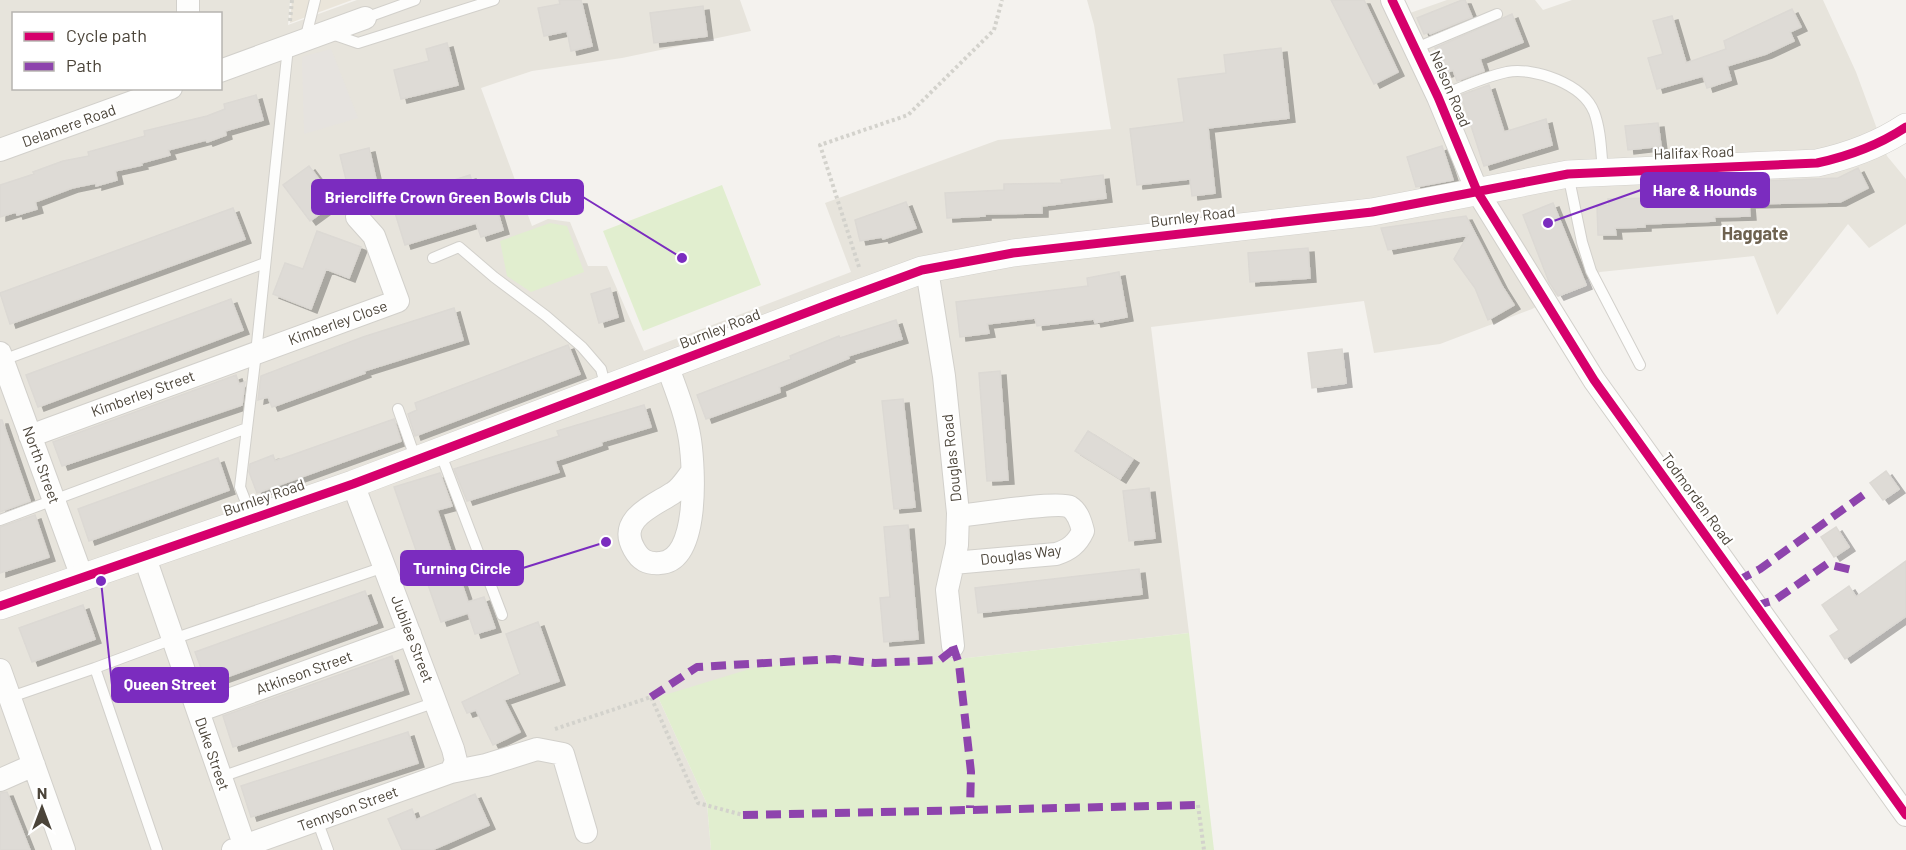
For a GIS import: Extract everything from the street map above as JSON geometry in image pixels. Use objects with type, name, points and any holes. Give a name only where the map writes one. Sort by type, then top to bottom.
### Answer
[{"type":"street","name":"Nelson Road","points":[[1392,0],[1438,97],[1477,191]]},
{"type":"street","points":[[222,69],[365,18]]},
{"type":"street","name":"Delamere Road","points":[[0,150],[165,90]]},
{"type":"street","name":"Halifax Road","points":[[1477,191],[1568,174],[1603,171],[1816,163],[1850,156],[1893,136],[1906,127]]},
{"type":"street","name":"Burnley Road","points":[[0,606],[353,484],[867,290],[927,270],[1013,253],[1372,212],[1477,191]]},
{"type":"street","name":"Todmorden Road","points":[[1477,191],[1594,380],[1906,815]]},
{"type":"street","name":"Kimberley Close","points":[[256,353],[398,301],[374,236],[357,217]]},
{"type":"street","name":"Douglas Road","points":[[927,270],[944,376],[958,516],[957,545],[946,590],[953,646]]},
{"type":"street","name":"Kimberley Street","points":[[30,436],[256,353]]},
{"type":"street","name":"North Street","points":[[1,356],[82,577]]},
{"type":"street","points":[[667,365],[683,410],[690,441],[691,473]]},
{"type":"street","name":"Jubilee Street","points":[[353,484],[453,749],[454,767]]},
{"type":"street","name":"Douglas Way","points":[[953,563],[1056,554],[1068,550],[1079,540],[1083,531],[1075,512],[1068,506],[958,516]]},
{"type":"street","name":"Duke Street","points":[[144,555],[221,777],[241,849]]},
{"type":"street","name":"Atkinson Street","points":[[198,711],[410,634]]},
{"type":"street","points":[[0,670],[5,700],[34,765],[64,850]]},
{"type":"street","name":"Tennyson Street","points":[[241,849],[454,767],[486,765],[537,749],[563,754],[586,832]]},
{"type":"street","points":[[0,780],[34,765]]},
{"type":"lane","points":[[252,518],[240,487],[265,263],[297,43],[315,0]]},
{"type":"lane","points":[[365,18],[415,0]]},
{"type":"lane","points":[[327,32],[358,43],[494,0]]},
{"type":"lane","points":[[1416,48],[1497,14]]},
{"type":"lane","points":[[1438,97],[1509,71],[1538,74],[1564,82],[1586,98],[1594,112],[1599,132],[1603,171]]},
{"type":"lane","points":[[1568,174],[1582,242],[1591,271],[1640,365]]},
{"type":"lane","points":[[433,258],[459,247],[582,347],[601,369],[606,388]]},
{"type":"lane","points":[[1,356],[265,263]]},
{"type":"lane","points":[[398,409],[428,456],[502,615]]},
{"type":"lane","points":[[0,520],[247,428]]},
{"type":"lane","points":[[5,700],[173,639],[384,567]]},
{"type":"lane","points":[[95,668],[157,850]]},
{"type":"lane","points":[[221,777],[436,702]]},
{"type":"lane","points":[[317,820],[328,850]]},
{"type":"path","points":[[867,290],[820,145],[908,115],[994,30],[1002,0]]},
{"type":"path","points":[[554,729],[651,697],[698,803],[743,814]]},
{"type":"path","points":[[1198,805],[1204,850]]},
{"type":"shaded area","points":[[0,0],[290,0],[288,25],[357,0],[740,0],[751,31],[622,58],[532,71],[481,88],[532,226],[548,219],[570,222],[588,266],[607,266],[644,351],[851,272],[825,203],[998,140],[1111,129],[1094,25],[1087,0],[1404,0],[1410,13],[1447,0],[1535,0],[1543,10],[1572,0],[1823,0],[1856,72],[1887,156],[1906,179],[1906,224],[1869,248],[1848,224],[1777,315],[1754,256],[1600,272],[1532,309],[1440,344],[1374,353],[1364,301],[1151,327],[1189,633],[941,661],[875,665],[834,661],[658,697],[707,804],[711,850],[0,850]]},
{"type":"shaded area","points":[[292,0],[352,0],[290,23]]},
{"type":"shaded area","points":[[331,49],[358,118],[304,134],[302,57]]},
{"type":"green space","points":[[722,185],[761,285],[643,331],[603,231]]},
{"type":"green space","points":[[550,223],[567,226],[584,272],[531,292],[507,276],[500,241]]},
{"type":"green space","points":[[1189,633],[1214,850],[711,850],[707,804],[658,697],[756,667],[834,661],[875,665],[940,661]]},
{"type":"building","points":[[559,0],[581,0],[592,46],[571,51],[567,31],[544,36],[538,8],[560,4]]},
{"type":"building","points":[[1331,0],[1364,0],[1398,72],[1374,84]]},
{"type":"building","points":[[1465,0],[1472,17],[1430,34],[1429,32],[1424,34],[1417,18]]},
{"type":"building","points":[[703,6],[707,36],[654,43],[650,13]]},
{"type":"building","points":[[1792,9],[1801,27],[1790,32],[1794,41],[1766,54],[1727,66],[1731,80],[1707,88],[1703,76],[1657,89],[1648,58],[1663,54],[1653,21],[1672,16],[1686,63],[1726,49],[1724,41]]},
{"type":"building","points":[[1512,14],[1523,42],[1480,59],[1484,71],[1457,81],[1453,70],[1446,73],[1435,48]]},
{"type":"building","points":[[447,43],[458,85],[401,99],[394,70],[429,61],[426,49]]},
{"type":"building","points":[[1281,48],[1289,118],[1208,128],[1215,193],[1192,196],[1190,179],[1137,185],[1130,129],[1184,122],[1178,79],[1226,73],[1224,55]]},
{"type":"building","points":[[1489,85],[1504,132],[1546,119],[1552,145],[1484,166],[1461,95]]},
{"type":"building","points":[[256,95],[263,120],[225,131],[226,135],[207,142],[206,140],[168,150],[170,155],[141,163],[142,165],[115,171],[117,180],[96,186],[96,183],[72,188],[35,202],[37,209],[0,217],[0,185],[34,174],[33,172],[63,161],[89,156],[88,152],[145,136],[144,131],[207,116],[225,109],[224,104]]},
{"type":"building","points":[[1658,123],[1661,146],[1628,150],[1625,126]]},
{"type":"building","points":[[1442,146],[1453,180],[1416,187],[1407,157]]},
{"type":"building","points":[[369,148],[378,189],[350,196],[340,155]]},
{"type":"building","points":[[309,166],[336,202],[310,221],[283,185]]},
{"type":"building","points":[[1858,168],[1868,188],[1840,202],[1749,204],[1750,216],[1714,217],[1715,221],[1645,224],[1645,227],[1615,228],[1616,235],[1598,235],[1597,206],[1609,205],[1608,199],[1737,196],[1736,182],[1838,178]]},
{"type":"building","points":[[470,175],[478,201],[493,196],[503,230],[481,237],[476,223],[405,245],[391,200]]},
{"type":"building","points":[[1103,175],[1106,198],[1042,206],[1042,213],[985,214],[985,216],[947,218],[945,193],[1004,190],[1004,184],[1062,183],[1061,180]]},
{"type":"building","points":[[906,202],[916,228],[883,239],[882,237],[860,241],[855,220]]},
{"type":"building","points":[[1553,203],[1586,285],[1558,296],[1549,282],[1523,215]]},
{"type":"building","points":[[233,208],[245,239],[10,324],[0,293]]},
{"type":"building","points":[[1466,216],[1514,305],[1488,320],[1475,288],[1454,259],[1468,235],[1388,250],[1381,228]]},
{"type":"building","points":[[317,231],[361,247],[349,278],[326,269],[311,309],[273,294],[285,263],[303,269]]},
{"type":"building","points":[[1308,248],[1310,278],[1250,282],[1248,253]]},
{"type":"building","points":[[1119,272],[1127,317],[1095,323],[1094,319],[1037,326],[1035,318],[987,324],[989,333],[960,337],[956,302],[1088,286],[1087,278]]},
{"type":"building","points":[[610,288],[618,317],[599,323],[591,294]]},
{"type":"building","points":[[231,299],[243,330],[38,407],[26,375]]},
{"type":"building","points":[[454,308],[463,340],[364,371],[365,373],[272,407],[268,397],[258,400],[261,376],[363,337]]},
{"type":"building","points":[[896,320],[902,339],[848,356],[849,358],[779,387],[780,392],[706,419],[697,395],[791,359],[790,356],[839,336],[840,338]]},
{"type":"building","points":[[568,345],[580,374],[415,436],[408,414],[417,410],[415,403]]},
{"type":"building","points":[[1342,349],[1346,383],[1312,388],[1308,353]]},
{"type":"building","points":[[1000,371],[1008,480],[987,481],[979,373]]},
{"type":"building","points":[[236,375],[239,384],[245,382],[242,405],[62,466],[53,442]]},
{"type":"building","points":[[903,399],[915,507],[894,509],[882,401]]},
{"type":"building","points":[[644,405],[651,427],[601,442],[602,445],[555,461],[559,472],[467,501],[454,469],[559,436],[557,431]]},
{"type":"building","points":[[394,419],[401,441],[257,493],[249,472],[250,464],[273,455],[275,461]]},
{"type":"building","points":[[0,420],[2,420],[30,501],[0,512]]},
{"type":"building","points":[[1088,431],[1133,459],[1120,479],[1075,451]]},
{"type":"building","points":[[218,458],[229,490],[89,541],[78,509]]},
{"type":"building","points":[[1886,471],[1899,489],[1883,500],[1870,483]]},
{"type":"building","points":[[440,473],[452,506],[437,510],[468,602],[484,597],[495,628],[475,634],[468,613],[441,622],[394,487]]},
{"type":"building","points":[[1149,488],[1155,538],[1129,541],[1123,491]]},
{"type":"building","points":[[35,515],[49,557],[0,573],[0,527]]},
{"type":"building","points":[[908,525],[918,639],[884,642],[880,598],[890,597],[884,527]]},
{"type":"building","points":[[1836,527],[1849,547],[1834,557],[1821,537]]},
{"type":"building","points":[[1906,561],[1906,616],[1845,659],[1830,636],[1839,630],[1822,605],[1849,586],[1856,597]]},
{"type":"building","points":[[1139,569],[1142,594],[978,613],[975,588]]},
{"type":"building","points":[[365,591],[377,623],[207,684],[195,652]]},
{"type":"building","points":[[83,605],[95,639],[32,662],[19,628]]},
{"type":"building","points":[[538,622],[559,681],[504,700],[520,732],[493,745],[476,710],[467,713],[462,702],[520,674],[506,634]]},
{"type":"building","points":[[392,656],[403,690],[233,747],[223,716]]},
{"type":"building","points":[[408,732],[418,763],[251,817],[241,786]]},
{"type":"building","points":[[7,792],[30,850],[0,850],[0,793]]},
{"type":"building","points":[[475,794],[489,825],[432,850],[402,850],[388,819],[412,809],[416,820]]},
{"type":"marked path","points":[[1737,581],[1760,569],[1866,493]]},
{"type":"marked path","points":[[1755,606],[1775,600],[1827,564],[1852,570]]},
{"type":"marked path","points":[[953,646],[959,664],[971,772],[970,808]]},
{"type":"marked path","points":[[651,697],[697,667],[834,659],[875,663],[940,660],[954,649]]},
{"type":"marked path","points":[[743,815],[1198,805]]},
{"type":"cycle path","points":[[1392,0],[1438,97],[1477,191],[1594,380],[1906,815]]},
{"type":"cycle path","points":[[0,606],[353,484],[922,270],[1013,253],[1372,212],[1568,174],[1817,163],[1863,149],[1906,127]]},
{"type":"place","name":"Hare & Hounds","points":[[1548,223]]},
{"type":"place","name":"Briercliffe Crown Green Bowls Club","points":[[682,258]]},
{"type":"place","name":"Turning Circle","points":[[606,542]]},
{"type":"place","name":"Queen Street","points":[[101,581]]},
{"type":"district","name":"Haggate","points":[[1755,234]]}]
